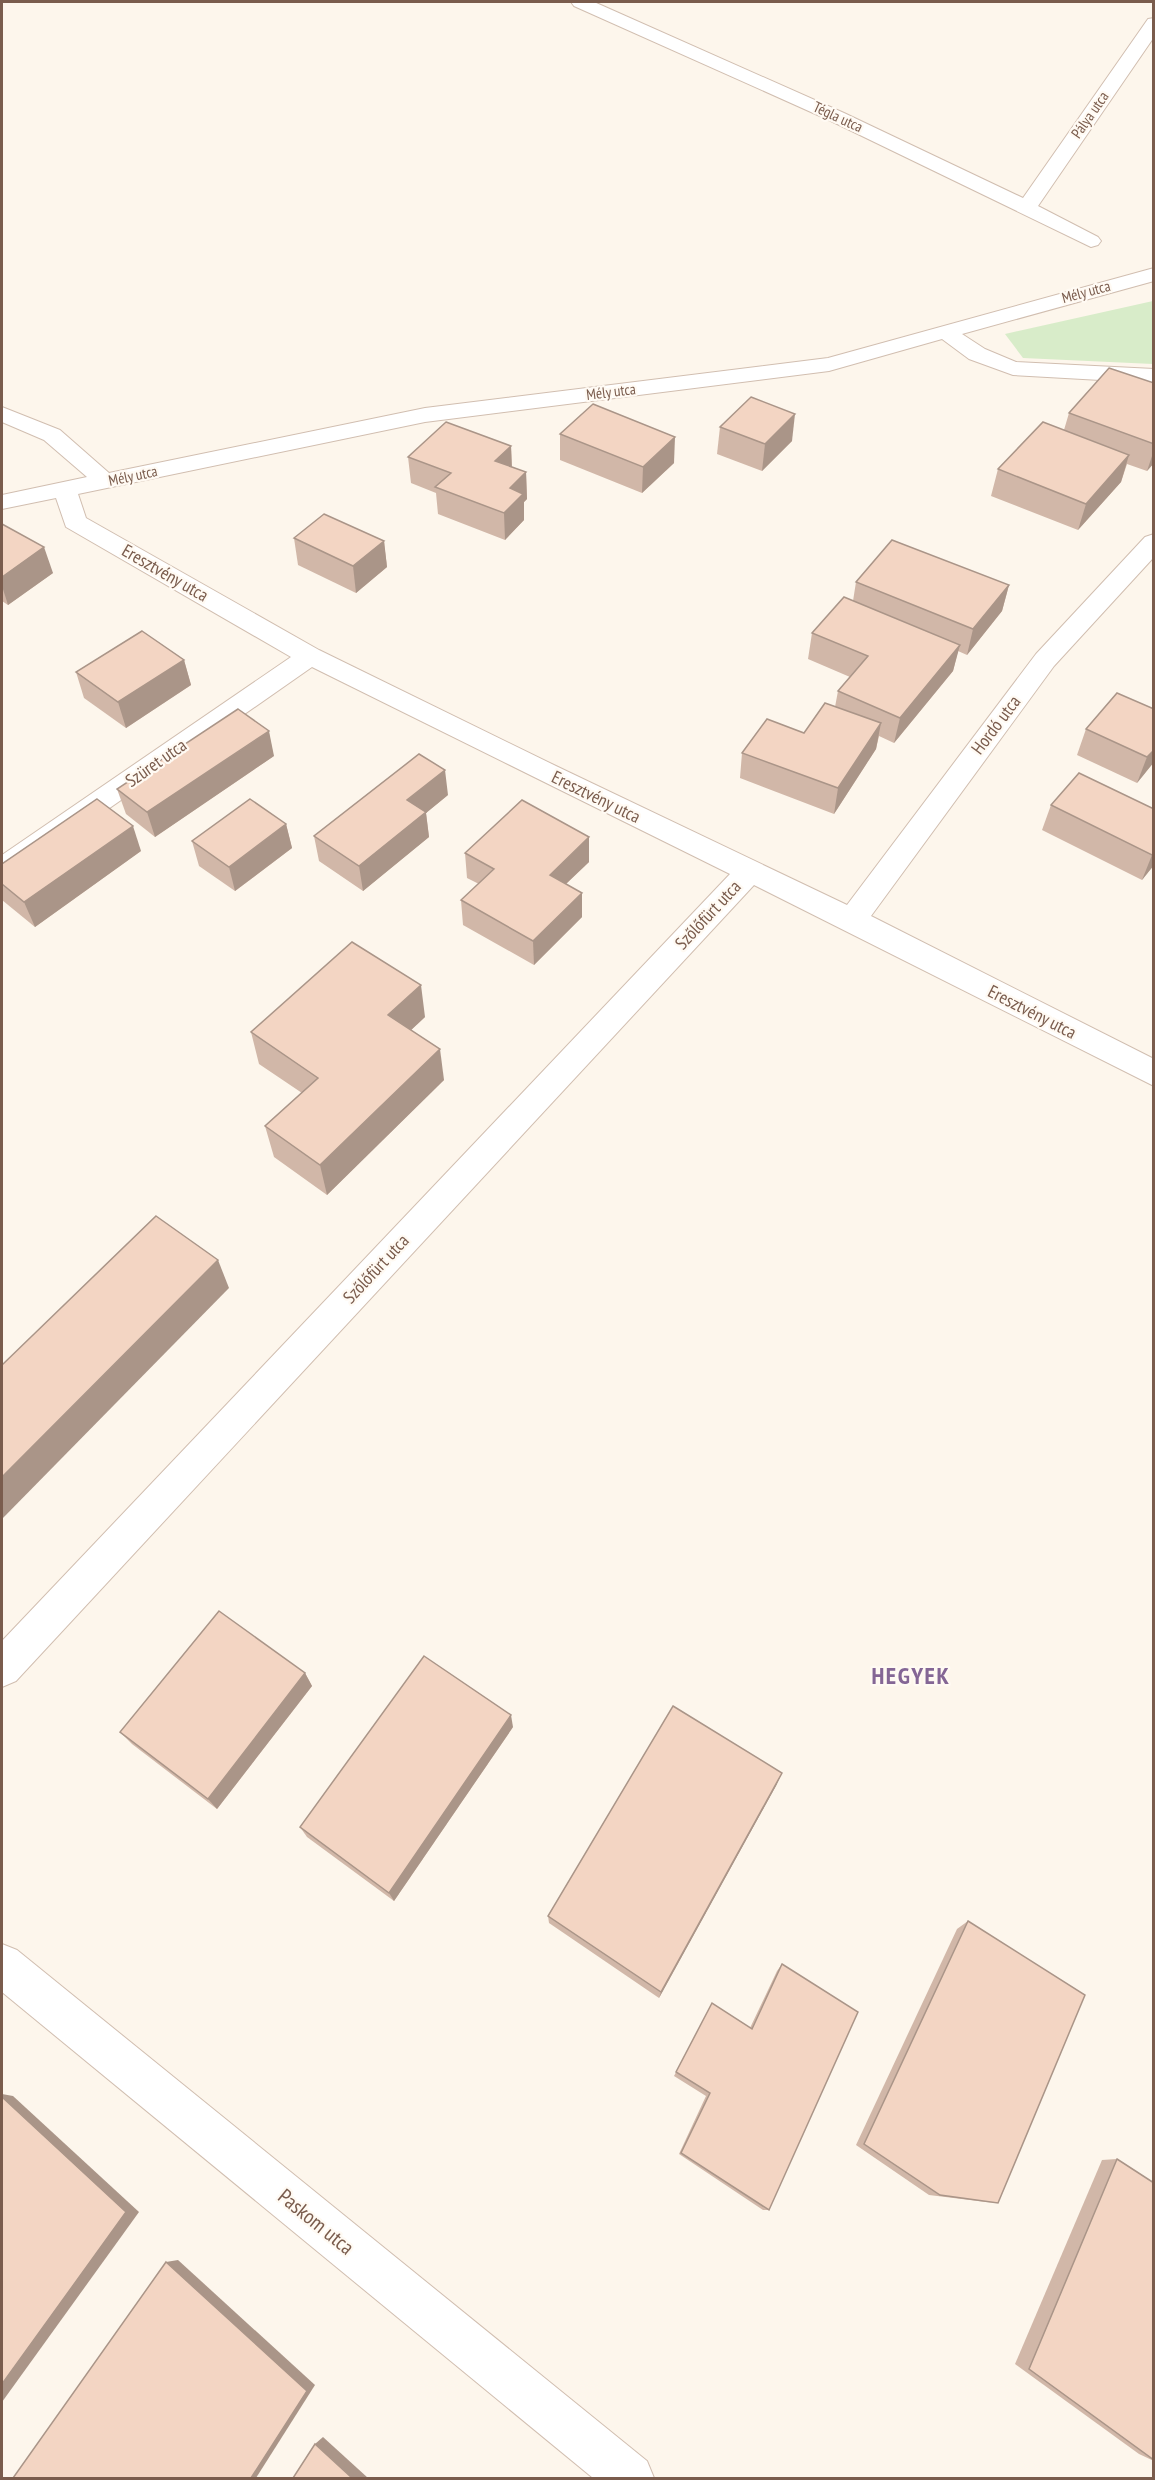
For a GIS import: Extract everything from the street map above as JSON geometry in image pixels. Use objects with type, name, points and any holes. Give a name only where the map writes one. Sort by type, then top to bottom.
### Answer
[{"type":"street","name":"Tégla utca","points":[[580,2],[840,118],[1027,207],[1091,241]]},
{"type":"street","name":"Pálya utca","points":[[1027,207],[1154,23]]},
{"type":"street","name":"Mély utca","points":[[2,502],[425,415],[829,364],[1154,274]]},
{"type":"street","points":[[947,333],[977,354],[1013,368],[1154,376]]},
{"type":"street","points":[[2,414],[52,435],[106,482]]},
{"type":"street","name":"Eresztvény utca","points":[[64,490],[75,522],[310,656],[852,920],[1154,1074]]},
{"type":"street","name":"Hordó utca","points":[[852,920],[1045,660],[1154,542]]},
{"type":"street","name":"Szüret utca","points":[[2,870],[310,656]]},
{"type":"street","name":"Szőlőfürt utca","points":[[2,1668],[750,871]]},
{"type":"street","name":"Paskom utca","points":[[2,1965],[630,2478]]},
{"type":"green space","points":[[1153,301],[1153,364],[1023,358],[1005,334]]},
{"type":"building","points":[[1109,368],[1154,383],[1154,444],[1069,413]]},
{"type":"building","points":[[751,397],[795,414],[765,444],[720,427]]},
{"type":"building","points":[[593,404],[675,437],[643,467],[560,434]]},
{"type":"building","points":[[446,422],[511,446],[495,461],[526,472],[510,488],[523,494],[504,513],[435,487],[451,473],[408,457]]},
{"type":"building","points":[[1043,422],[1129,455],[1086,504],[998,469]]},
{"type":"building","points":[[324,514],[384,541],[353,566],[294,538]]},
{"type":"building","points":[[2,524],[44,547],[2,577]]},
{"type":"building","points":[[892,540],[1009,585],[973,629],[856,582]]},
{"type":"building","points":[[844,597],[960,645],[900,718],[838,691],[868,656],[812,633]]},
{"type":"building","points":[[142,631],[184,660],[118,702],[76,672]]},
{"type":"building","points":[[1117,693],[1154,709],[1154,750],[1147,757],[1086,729]]},
{"type":"building","points":[[825,703],[881,723],[838,788],[742,753],[767,719],[804,733]]},
{"type":"building","points":[[238,709],[269,731],[147,812],[117,789]]},
{"type":"building","points":[[419,754],[445,770],[407,800],[426,812],[359,866],[314,836]]},
{"type":"building","points":[[1079,773],[1154,809],[1154,854],[1051,805]]},
{"type":"building","points":[[97,799],[133,826],[24,902],[2,884],[2,864]]},
{"type":"building","points":[[250,799],[286,824],[229,867],[192,841]]},
{"type":"building","points":[[522,800],[589,837],[550,875],[582,893],[533,941],[461,900],[494,869],[465,853]]},
{"type":"building","points":[[352,942],[421,985],[388,1015],[440,1049],[320,1165],[265,1126],[318,1078],[251,1032]]},
{"type":"building","points":[[156,1216],[218,1260],[2,1477],[2,1365]]},
{"type":"building","points":[[219,1611],[305,1673],[208,1799],[120,1732]]},
{"type":"building","points":[[424,1656],[511,1715],[389,1893],[300,1827]]},
{"type":"building","points":[[673,1706],[782,1773],[661,1992],[548,1916]]},
{"type":"building","points":[[968,1921],[1085,1995],[998,2203],[940,2195],[864,2144]]},
{"type":"building","points":[[782,1964],[858,2012],[769,2210],[681,2153],[710,2093],[676,2072],[712,2003],[752,2029]]},
{"type":"building","points":[[2,2097],[126,2212],[2,2384]]},
{"type":"building","points":[[1117,2159],[1154,2183],[1154,2460],[1029,2369]]},
{"type":"building","points":[[166,2262],[307,2391],[251,2478],[13,2478]]},
{"type":"building","points":[[315,2444],[352,2478],[293,2478]]},
{"type":"district","name":"HEGYEK","points":[[911,1676]]}]
